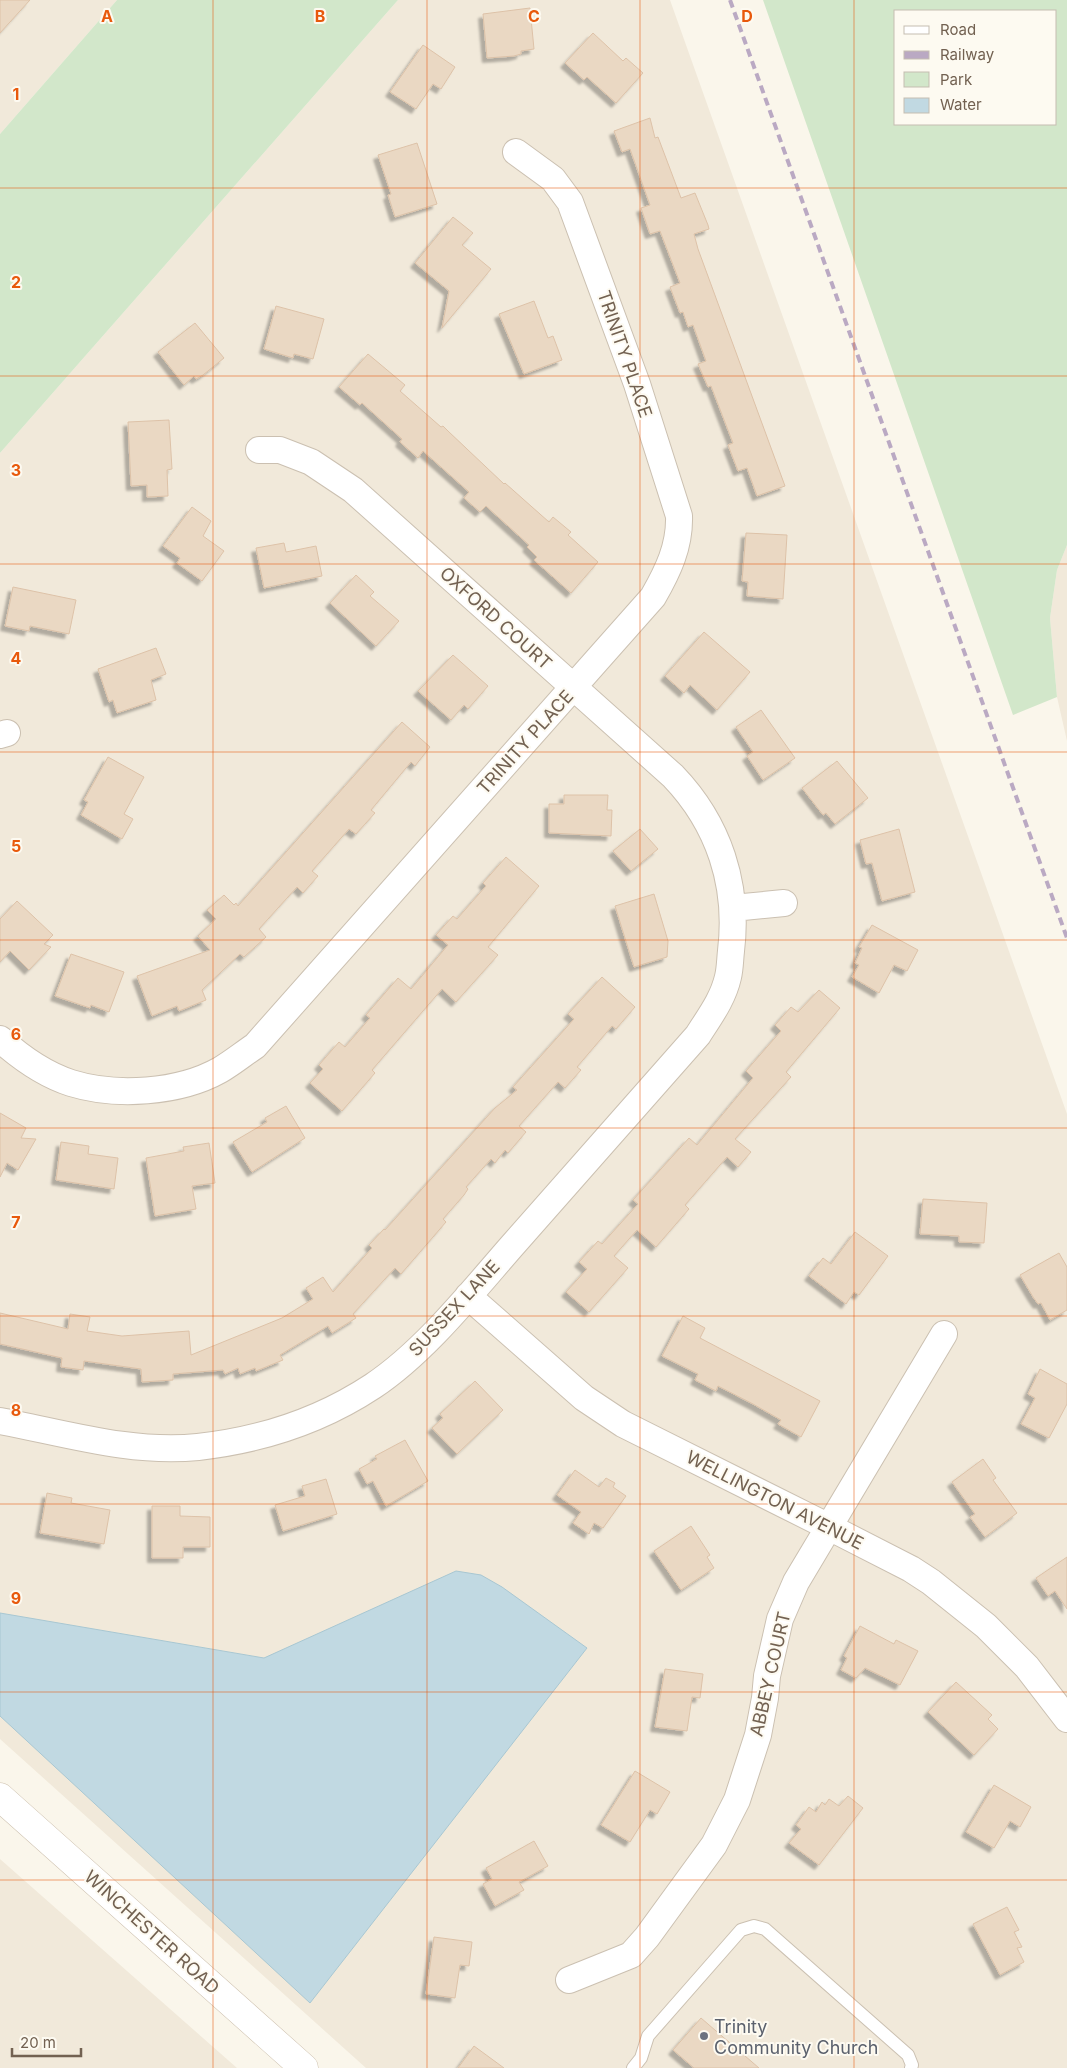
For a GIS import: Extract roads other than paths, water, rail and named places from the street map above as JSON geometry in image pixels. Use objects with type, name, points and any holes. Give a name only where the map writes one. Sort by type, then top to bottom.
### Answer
[{"type":"main road","name":"WINCHESTER ROAD","points":[[0,1797],[304,2068]]},
{"type":"street","name":"TRINITY PLACE","points":[[0,1039],[27,1061],[70,1083],[94,1088],[148,1092],[182,1084],[220,1071],[255,1046],[653,597],[664,578],[675,551],[679,516],[637,384],[570,202],[553,179],[516,152]]},
{"type":"street","name":"OXFORD COURT","points":[[259,450],[280,450],[311,462],[353,490],[673,776],[689,792],[720,847],[726,864],[733,908]]},
{"type":"street","points":[[733,908],[784,903]]},
{"type":"street","name":"SUSSEX LANE","points":[[0,1421],[138,1448],[196,1447],[245,1440],[298,1425],[333,1409],[374,1385],[410,1357],[468,1296],[698,1035],[720,1001],[728,977],[734,927],[733,908]]},
{"type":"street","name":"WELLINGTON AVENUE","points":[[468,1296],[584,1398],[623,1424],[829,1527],[918,1574],[986,1626],[1027,1667],[1067,1719]]},
{"type":"street","name":"ABBEY COURT","points":[[569,1980],[631,1955],[647,1937],[714,1845],[737,1800],[758,1734],[767,1676],[780,1619],[796,1582],[944,1334]]},
{"type":"lane","points":[[633,2068],[641,2058],[648,2036],[741,1930],[754,1926],[765,1929],[908,2055],[912,2065],[910,2068]]},
{"type":"water","points":[[456,1571],[481,1575],[502,1587],[587,1648],[310,2003],[0,1716],[0,1613],[264,1658]]},
{"type":"railway","points":[[730,0],[1067,938]]},
{"type":"place","name":"Trinity Community Church","points":[[704,2036]]}]
